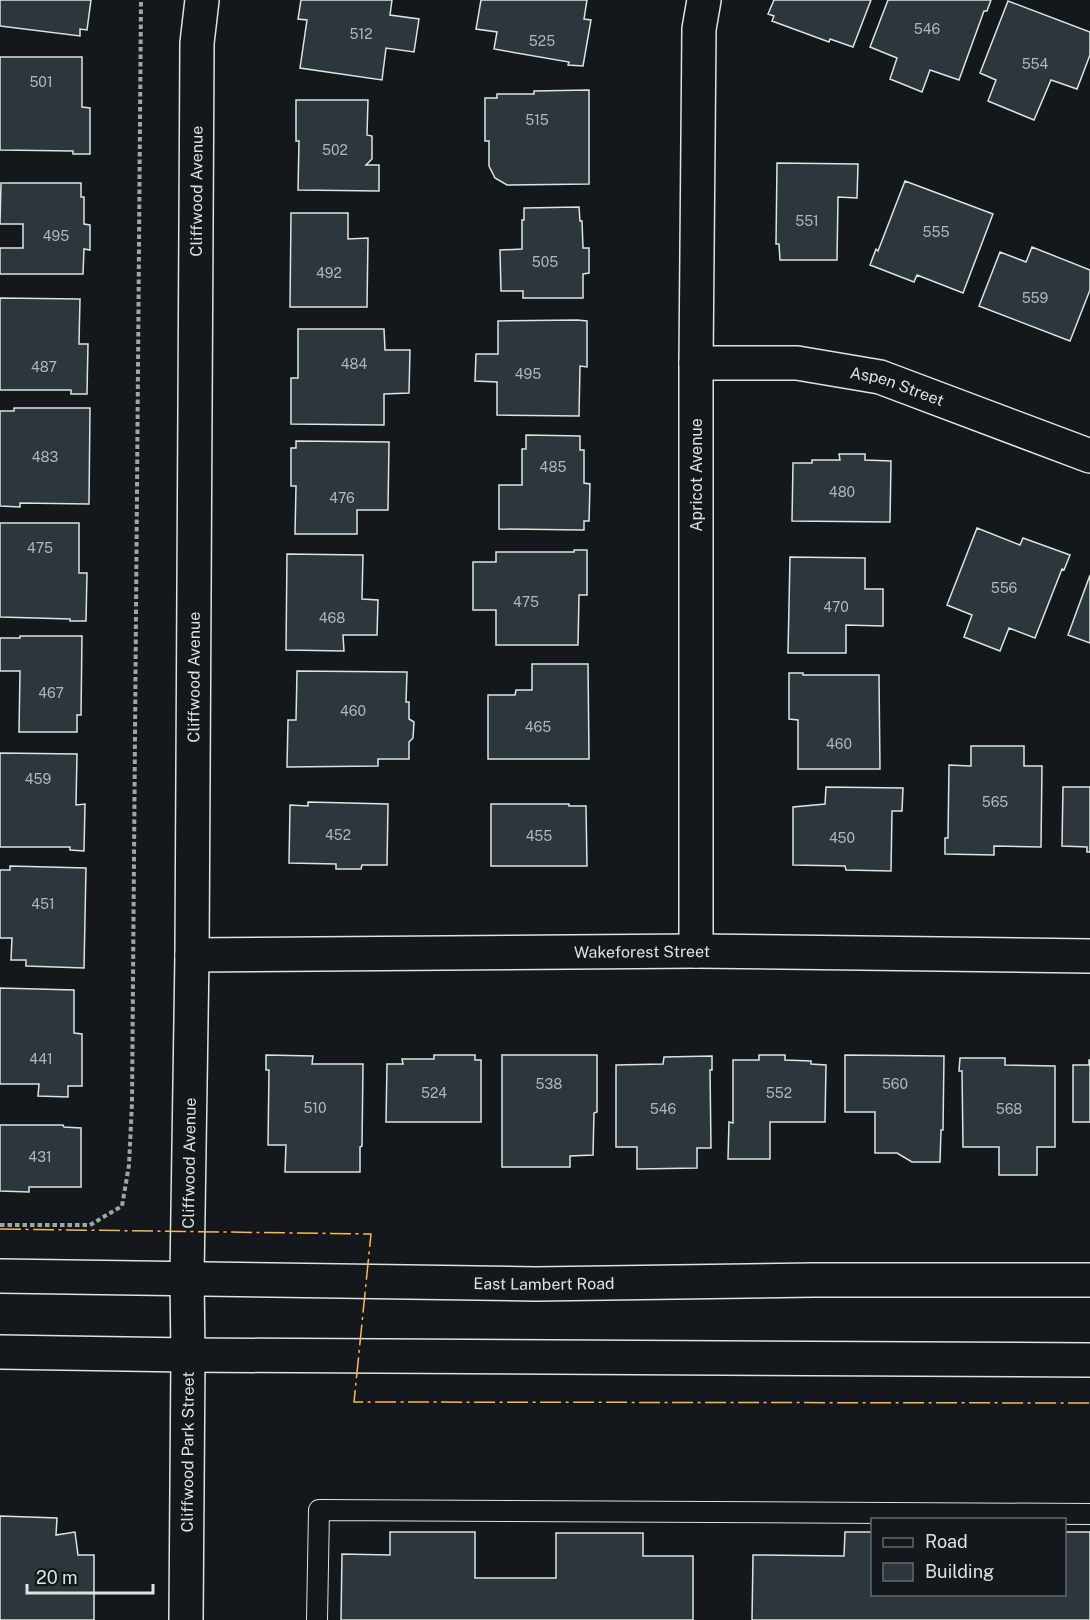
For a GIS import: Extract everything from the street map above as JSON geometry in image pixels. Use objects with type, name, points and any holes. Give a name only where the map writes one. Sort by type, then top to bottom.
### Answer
[{"type":"street","name":"Cliffwood Avenue","points":[[188,1355],[196,43],[202,0]]},
{"type":"street","name":"Apricot Avenue","points":[[696,951],[696,363],[699,29],[704,0]]},
{"type":"street","name":"Aspen Street","points":[[696,363],[797,363],[880,377],[1090,456]]},
{"type":"street","name":"Wakeforest Street","points":[[192,956],[696,951],[1090,956]]},
{"type":"street","name":"East Lambert Road","points":[[0,1276],[536,1284],[813,1280],[1090,1280]]},
{"type":"street","points":[[0,1352],[1090,1360]]},
{"type":"street","name":"Cliffwood Park Street","points":[[186,1620],[188,1355]]},
{"type":"lane","points":[[317,1620],[319,1510],[1090,1514]]},
{"type":"path","points":[[0,1225],[90,1225],[122,1206],[129,1165],[132,1103],[141,0]]},
{"type":"building","points":[[0,0],[91,0],[87,30],[80,29],[80,36],[0,26]]},
{"type":"building","points":[[301,0],[392,0],[390,15],[419,19],[414,52],[386,48],[382,80],[300,68],[307,20],[298,19]]},
{"type":"building","points":[[481,0],[587,0],[584,19],[591,20],[583,66],[568,65],[569,62],[494,49],[497,32],[476,29]]},
{"type":"building","points":[[774,0],[871,0],[853,47],[830,39],[829,42],[772,21],[774,16],[768,14]]},
{"type":"building","points":[[888,0],[991,0],[987,11],[984,11],[959,80],[930,70],[922,92],[890,79],[897,58],[870,47]]},
{"type":"building","points":[[1008,1],[1090,32],[1090,55],[1077,89],[1051,80],[1034,120],[988,101],[996,80],[980,73]]},
{"type":"building","points":[[0,57],[82,57],[82,107],[90,108],[90,154],[73,154],[73,151],[0,150]]},
{"type":"building","points":[[589,90],[589,184],[507,185],[495,178],[489,166],[489,141],[485,141],[485,98],[497,98],[497,94],[534,94],[534,91]]},
{"type":"building","points":[[296,100],[368,100],[367,135],[372,136],[372,159],[366,165],[379,165],[379,191],[298,190],[299,141],[296,141]]},
{"type":"building","points":[[777,163],[858,164],[857,198],[838,197],[837,260],[780,260],[779,244],[776,244]]},
{"type":"building","points":[[905,181],[993,214],[963,293],[917,275],[914,282],[870,265],[876,249],[878,251]]},
{"type":"building","points":[[1,183],[81,183],[81,197],[84,197],[84,224],[90,225],[90,250],[84,249],[83,274],[0,274],[0,248],[23,248],[23,224],[0,224]]},
{"type":"building","points":[[579,207],[583,248],[589,248],[589,273],[583,274],[583,298],[523,298],[523,291],[501,291],[500,250],[522,249],[524,208]]},
{"type":"building","points":[[291,213],[348,213],[348,239],[368,238],[367,307],[290,307]]},
{"type":"building","points":[[1032,247],[1090,270],[1090,290],[1070,341],[979,306],[1000,252],[1026,262]]},
{"type":"building","points":[[0,298],[80,299],[79,344],[88,344],[87,394],[71,394],[71,390],[0,390]]},
{"type":"building","points":[[498,321],[587,321],[587,367],[580,366],[579,416],[497,415],[497,382],[475,381],[476,354],[498,354]]},
{"type":"building","points":[[298,329],[384,329],[385,350],[410,350],[409,393],[384,394],[384,425],[291,424],[291,378],[298,378]]},
{"type":"building","points":[[14,408],[90,408],[89,504],[20,503],[20,507],[0,506],[0,411],[14,411]]},
{"type":"building","points":[[526,435],[580,436],[580,450],[584,450],[584,483],[590,484],[589,521],[584,521],[584,530],[499,529],[499,485],[522,485],[522,449],[526,449]]},
{"type":"building","points":[[296,441],[389,442],[388,510],[357,510],[357,534],[295,534],[296,486],[291,486],[291,448],[296,448]]},
{"type":"building","points":[[839,454],[865,454],[865,460],[891,461],[890,522],[792,521],[793,463],[840,460]]},
{"type":"building","points":[[0,523],[79,523],[79,573],[87,573],[86,621],[0,617]]},
{"type":"building","points":[[977,528],[1020,545],[1023,538],[1070,555],[1064,570],[1062,569],[1035,638],[1009,628],[1000,651],[964,637],[972,615],[947,605]]},
{"type":"building","points":[[574,550],[587,550],[587,595],[579,595],[578,645],[496,645],[496,610],[473,610],[473,562],[496,562],[496,552],[574,552]]},
{"type":"building","points":[[287,554],[363,555],[362,599],[378,600],[377,635],[343,635],[344,651],[286,650]]},
{"type":"building","points":[[790,557],[865,558],[865,589],[883,589],[883,626],[846,625],[846,653],[788,653]]},
{"type":"building","points":[[1090,575],[1090,643],[1068,635]]},
{"type":"building","points":[[20,636],[82,636],[81,715],[77,715],[77,732],[19,732],[20,671],[0,671],[0,638],[20,638]]},
{"type":"building","points":[[532,664],[588,664],[589,759],[488,759],[488,695],[515,695],[516,690],[532,690]]},
{"type":"building","points":[[297,671],[407,672],[406,702],[409,702],[409,719],[414,722],[413,738],[409,742],[409,759],[378,759],[378,766],[287,767],[288,720],[296,720]]},
{"type":"building","points":[[789,673],[879,675],[880,769],[798,769],[798,720],[789,719]]},
{"type":"building","points":[[971,746],[1024,746],[1024,766],[1042,766],[1041,847],[994,846],[994,855],[945,854],[945,838],[948,838],[949,765],[971,766]]},
{"type":"building","points":[[0,753],[77,754],[76,805],[85,804],[84,851],[70,850],[70,847],[0,847]]},
{"type":"building","points":[[826,787],[903,788],[902,811],[892,811],[891,871],[846,870],[845,866],[793,865],[793,807],[825,804]]},
{"type":"building","points":[[1063,787],[1090,787],[1090,852],[1087,852],[1087,847],[1062,846]]},
{"type":"building","points":[[308,802],[388,804],[387,865],[362,865],[361,869],[336,869],[336,864],[289,863],[290,805],[308,806]]},
{"type":"building","points":[[491,804],[586,806],[587,866],[491,866]]},
{"type":"building","points":[[10,866],[86,868],[84,968],[26,966],[26,960],[11,960],[12,938],[0,938],[0,870],[10,870]]},
{"type":"building","points":[[0,988],[74,990],[74,1033],[82,1034],[82,1086],[68,1086],[68,1097],[38,1096],[39,1084],[0,1084]]},
{"type":"building","points":[[266,1055],[313,1056],[312,1064],[363,1064],[360,1172],[285,1172],[286,1145],[268,1145],[269,1070],[266,1070]]},
{"type":"building","points":[[434,1055],[475,1055],[475,1060],[481,1060],[481,1122],[386,1122],[387,1064],[403,1064],[402,1059],[434,1059]]},
{"type":"building","points":[[502,1055],[597,1055],[597,1112],[594,1113],[593,1155],[570,1156],[570,1167],[502,1167]]},
{"type":"building","points":[[759,1055],[785,1055],[785,1060],[811,1061],[811,1064],[826,1065],[825,1122],[770,1122],[770,1159],[728,1159],[729,1122],[733,1123],[733,1060],[759,1060]]},
{"type":"building","points":[[845,1055],[944,1056],[940,1162],[912,1162],[897,1153],[875,1153],[875,1112],[845,1112]]},
{"type":"building","points":[[712,1056],[712,1070],[710,1070],[711,1148],[697,1148],[697,1168],[637,1169],[637,1147],[616,1147],[616,1065],[663,1064],[664,1057]]},
{"type":"building","points":[[960,1058],[1005,1058],[1005,1065],[1055,1066],[1055,1147],[1037,1147],[1037,1175],[999,1175],[999,1147],[963,1147]]},
{"type":"building","points":[[1089,1060],[1090,1122],[1073,1122],[1073,1065],[1089,1065]]},
{"type":"building","points":[[0,1125],[63,1125],[64,1127],[81,1128],[81,1187],[29,1187],[29,1192],[0,1191]]},
{"type":"building","points":[[0,1516],[57,1518],[56,1535],[75,1532],[78,1555],[94,1555],[94,1620],[0,1620]]},
{"type":"building","points":[[390,1532],[475,1532],[475,1578],[556,1578],[556,1533],[643,1533],[643,1556],[693,1556],[693,1620],[341,1620],[342,1554],[390,1555]]},
{"type":"building","points":[[845,1532],[871,1532],[871,1596],[1066,1596],[1066,1532],[1090,1532],[1090,1620],[752,1620],[753,1555],[844,1556]]},
{"type":"power","points":[[0,1229],[371,1234],[354,1402],[1090,1403]]}]
